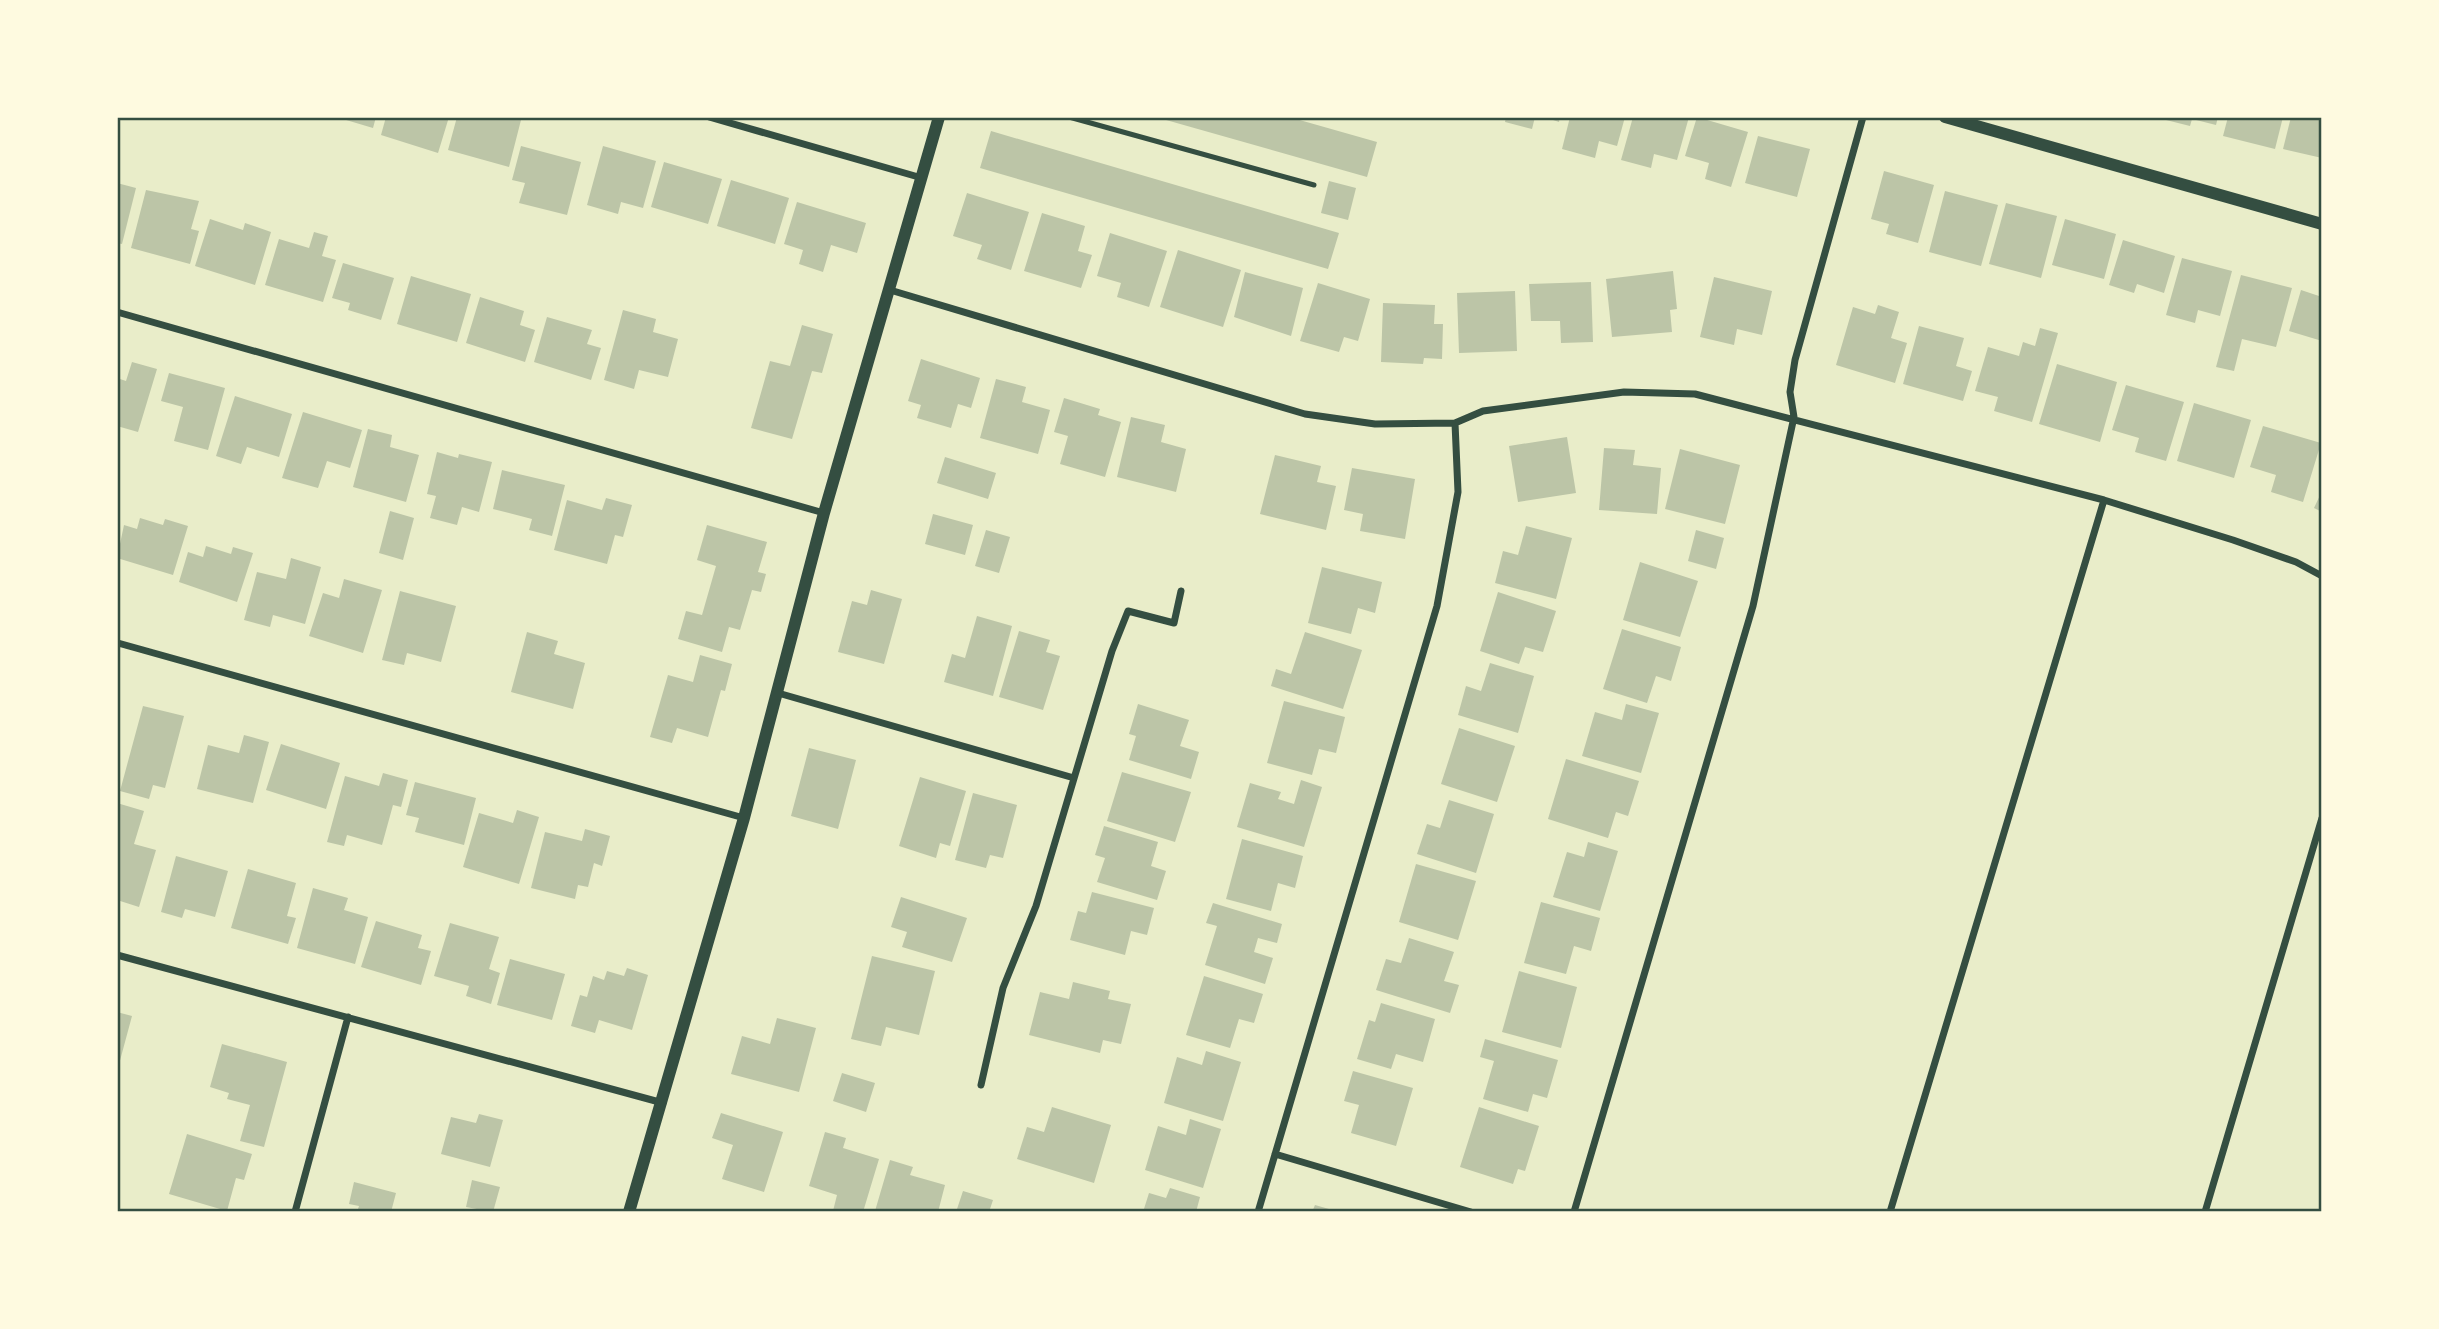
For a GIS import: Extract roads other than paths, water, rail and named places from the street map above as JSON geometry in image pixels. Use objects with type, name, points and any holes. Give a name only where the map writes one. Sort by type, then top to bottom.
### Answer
[{"type":"street","points":[[709,117],[922,178]]},
{"type":"street","points":[[633,1211],[744,818],[824,513],[939,117]]},
{"type":"street","points":[[1574,1212],[1753,607],[1794,417],[1790,391],[1795,360],[1863,117]]},
{"type":"street","points":[[1945,117],[2322,224]]},
{"type":"street","points":[[890,290],[1305,414],[1375,424],[1455,423],[1483,411],[1624,392],[1695,394],[1794,417],[2104,500],[2233,540],[2296,562],[2322,576]]},
{"type":"street","points":[[117,312],[824,513]]},
{"type":"street","points":[[1258,1212],[1437,606],[1458,492],[1455,423]]},
{"type":"street","points":[[1889,1212],[2104,500]]},
{"type":"street","points":[[981,1085],[1003,988],[1036,906],[1112,652],[1128,611],[1174,623],[1181,592]]},
{"type":"street","points":[[118,645],[744,818]]},
{"type":"street","points":[[778,693],[1074,778]]},
{"type":"street","points":[[2205,1212],[2322,818]]},
{"type":"street","points":[[117,955],[663,1104]]},
{"type":"street","points":[[295,1212],[348,1017]]},
{"type":"street","points":[[1275,1154],[1471,1212]]},
{"type":"lane","points":[[1069,117],[1314,185]]}]
